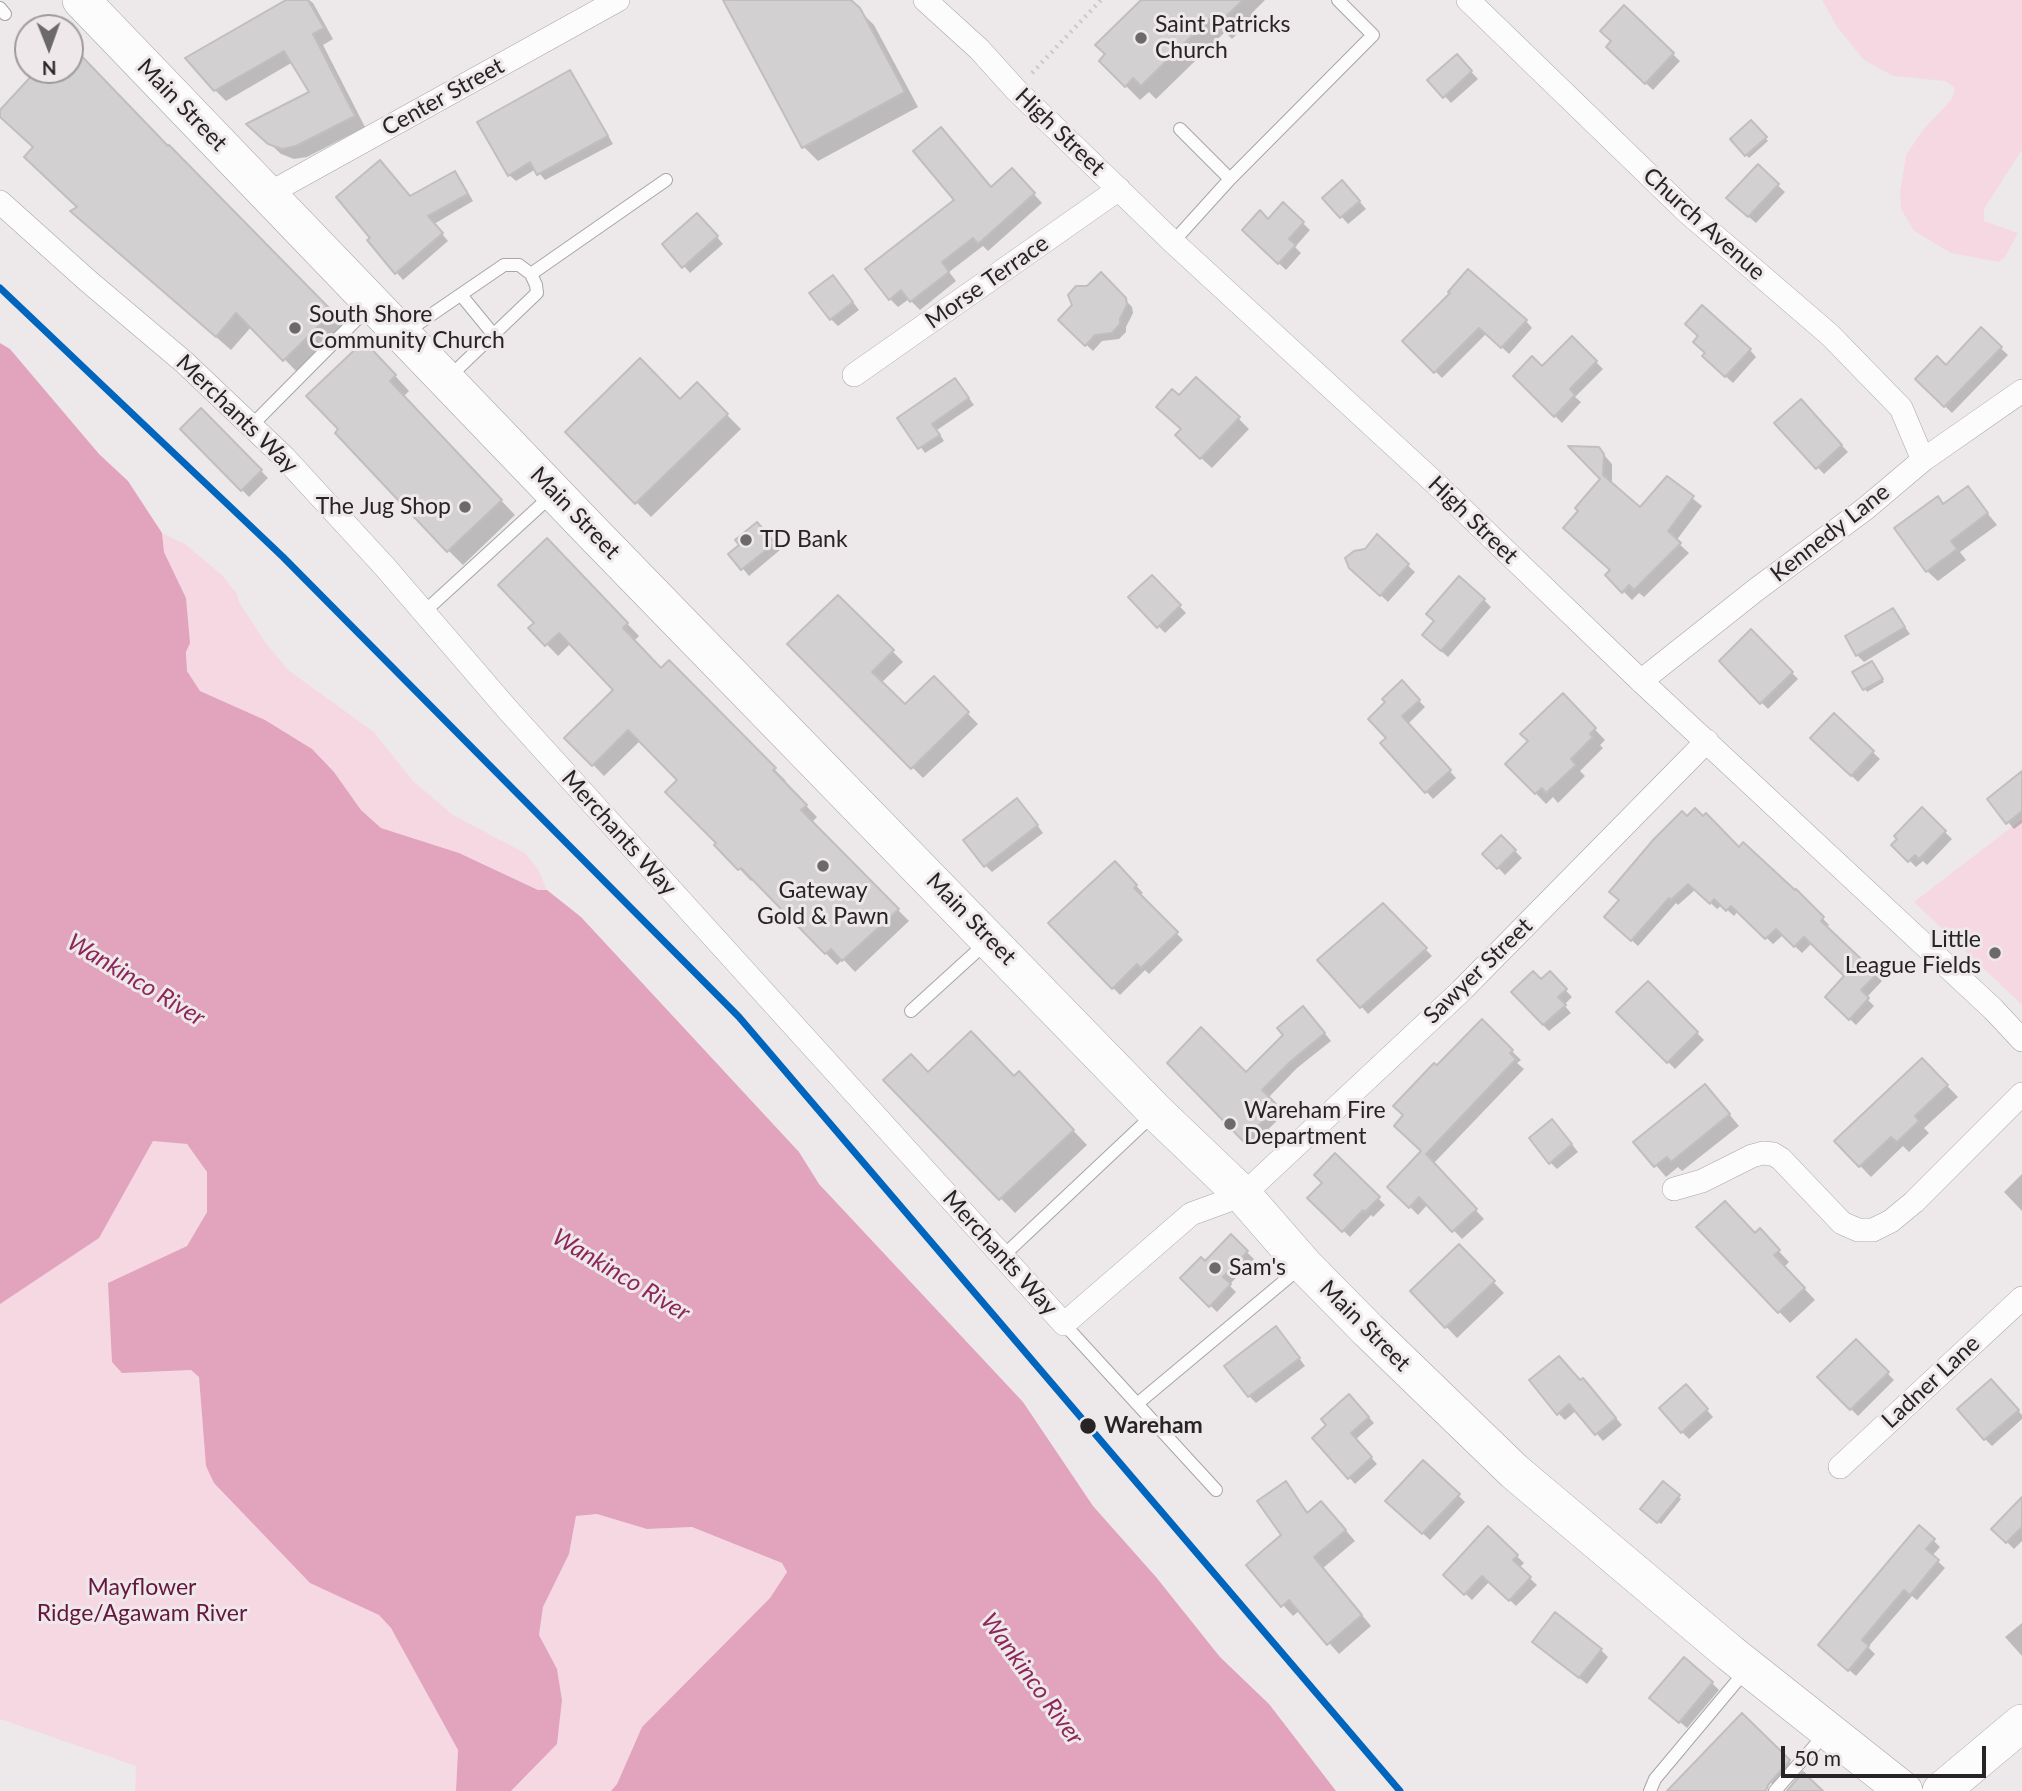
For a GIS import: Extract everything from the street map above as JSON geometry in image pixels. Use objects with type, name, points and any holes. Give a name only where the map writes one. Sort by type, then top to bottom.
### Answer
[{"type":"main road","name":"Main Street","points":[[81,0],[1156,1112],[1243,1195],[1304,1265],[1368,1330],[1515,1472],[1748,1667],[1903,1791]]},
{"type":"main road","points":[[1941,1791],[2022,1723]]},
{"type":"street","name":"Center Street","points":[[268,194],[618,0]]},
{"type":"street","name":"High Street","points":[[925,0],[979,49],[1016,90],[1173,242],[1435,483],[1641,681],[1993,1009],[2022,1040]]},
{"type":"street","name":"Church Avenue","points":[[1468,0],[1688,212],[1830,335],[1901,408],[1923,460]]},
{"type":"street","name":"Morse Terrace","points":[[854,375],[1119,189]]},
{"type":"street","name":"Merchants Way","points":[[0,202],[184,362],[252,425],[335,512],[508,710],[1064,1324],[1191,1214],[1243,1195]]},
{"type":"street","name":"Kennedy Lane","points":[[1641,681],[1757,589],[1865,509],[1923,460],[2022,391]]},
{"type":"street","name":"Sawyer Street","points":[[1243,1195],[1461,991],[1707,741]]},
{"type":"street","points":[[1674,1189],[1702,1181],[1752,1156],[1773,1154],[1781,1159],[1842,1223],[1858,1230],[1873,1230],[1891,1221],[1914,1202],[2022,1094]]},
{"type":"street","name":"Ladner Lane","points":[[1840,1467],[2022,1298]]},
{"type":"lane","points":[[1173,242],[1230,179],[1373,34],[1338,0]]},
{"type":"lane","points":[[1180,129],[1230,179]]},
{"type":"lane","points":[[531,274],[666,180]]},
{"type":"lane","points":[[404,334],[504,265],[519,265],[531,274],[537,293],[446,379]]},
{"type":"lane","points":[[461,295],[493,334]]},
{"type":"lane","points":[[252,425],[373,303]]},
{"type":"lane","points":[[424,612],[555,492]]},
{"type":"lane","points":[[911,1011],[990,940]]},
{"type":"lane","points":[[1003,1256],[1156,1112]]},
{"type":"lane","points":[[1137,1404],[1304,1265]]},
{"type":"lane","points":[[1064,1324],[1216,1490]]},
{"type":"lane","points":[[1650,1791],[1655,1779],[1748,1667]]},
{"type":"lane","points":[[1775,1791],[1828,1731]]},
{"type":"path","points":[[1016,90],[1101,0]]},
{"type":"green space","points":[[1822,0],[2022,0],[2022,150],[1984,209],[1984,221],[2018,233],[2005,257],[1999,262],[1951,253],[1914,231],[1901,209],[1900,193],[1906,155],[1922,131],[1952,99],[1955,88],[1945,81],[1893,76],[1864,60],[1837,27]]},
{"type":"green space","points":[[162,533],[185,544],[223,576],[237,594],[239,602],[265,642],[288,670],[374,732],[413,781],[453,815],[525,853],[538,869],[547,890],[538,890],[459,853],[381,828],[361,810],[334,772],[265,720],[200,691],[187,671],[186,598],[164,552]]},
{"type":"green space","name":"Little League Fields","points":[[2022,819],[2022,1005],[1914,902]]},
{"type":"green space","name":"Mayflower Ridge/Agawam River","points":[[153,1140],[187,1144],[207,1172],[207,1212],[187,1246],[115,1280],[149,1372],[191,1370],[199,1377],[203,1426],[391,1628],[458,1750],[456,1791],[135,1791],[136,1766],[0,1719],[0,1193]]},
{"type":"green space","points":[[598,1514],[647,1529],[692,1527],[782,1563],[787,1572],[770,1598],[642,1727],[617,1784],[611,1791],[511,1791],[557,1744],[562,1700],[557,1669],[539,1635],[543,1607],[569,1554],[576,1516]]},
{"type":"water","name":"Wankinco River","points":[[0,343],[10,349],[99,454],[128,481],[162,533],[164,552],[186,598],[190,643],[186,652],[187,671],[200,691],[265,720],[312,749],[334,772],[361,810],[381,828],[459,853],[538,890],[547,890],[581,917],[799,1152],[819,1184],[1023,1402],[1093,1506],[1156,1577],[1220,1657],[1269,1704],[1336,1791],[611,1791],[617,1784],[642,1727],[770,1598],[787,1572],[782,1563],[692,1527],[647,1529],[597,1514],[576,1516],[569,1554],[543,1607],[539,1635],[557,1669],[562,1700],[557,1744],[511,1791],[456,1791],[458,1750],[391,1628],[379,1615],[310,1583],[214,1483],[206,1466],[199,1377],[191,1370],[122,1373],[112,1362],[108,1283],[187,1246],[207,1212],[207,1172],[187,1144],[153,1141],[99,1238],[0,1304]]},
{"type":"building","points":[[286,0],[308,0],[324,28],[313,34],[355,116],[296,146],[282,149],[268,144],[246,124],[309,92],[284,51],[214,91],[185,58]]},
{"type":"building","points":[[723,0],[851,0],[860,8],[905,92],[802,148]]},
{"type":"building","points":[[1141,0],[1243,0],[1216,26],[1209,19],[1141,86],[1133,78],[1125,87],[1099,61],[1105,54],[1095,45]]},
{"type":"building","points":[[1624,5],[1674,53],[1645,84],[1606,47],[1611,41],[1600,31]]},
{"type":"building","points":[[1457,54],[1472,71],[1443,98],[1427,80]]},
{"type":"building","points":[[84,59],[333,312],[283,361],[236,313],[216,337],[70,211],[77,207],[24,157],[33,147],[0,117],[0,110],[24,84],[84,84]]},
{"type":"building","points":[[570,70],[608,136],[537,175],[530,162],[508,176],[477,122]]},
{"type":"building","points":[[1751,120],[1767,137],[1745,156],[1730,139]]},
{"type":"building","points":[[941,127],[991,187],[1012,168],[1035,193],[978,244],[973,238],[942,262],[949,272],[910,302],[901,290],[889,300],[865,269],[954,200],[913,151]]},
{"type":"building","points":[[380,160],[410,196],[455,171],[468,194],[428,216],[443,233],[395,274],[336,197]]},
{"type":"building","points":[[1758,164],[1779,184],[1748,217],[1726,198]]},
{"type":"building","points":[[1342,180],[1360,201],[1340,218],[1322,198]]},
{"type":"building","points":[[1283,202],[1304,222],[1289,239],[1296,245],[1278,264],[1242,230],[1260,210],[1268,219]]},
{"type":"building","points":[[697,213],[718,236],[682,268],[662,244]]},
{"type":"building","points":[[1468,269],[1527,320],[1501,348],[1479,328],[1434,373],[1402,341],[1450,293],[1448,292]]},
{"type":"building","points":[[1101,272],[1126,298],[1127,305],[1120,324],[1112,333],[1095,335],[1085,346],[1058,320],[1072,305],[1068,295],[1076,286],[1087,286]]},
{"type":"building","points":[[833,275],[853,302],[830,320],[809,293]]},
{"type":"building","points":[[1702,305],[1751,349],[1725,377],[1702,356],[1705,353],[1693,342],[1698,336],[1685,324]]},
{"type":"building","points":[[1981,327],[2002,347],[1944,407],[1915,379],[1937,356],[1946,365]]},
{"type":"building","points":[[1572,336],[1597,361],[1570,389],[1575,395],[1554,417],[1513,376],[1532,356],[1542,366]]},
{"type":"building","points":[[364,341],[396,375],[390,381],[502,500],[447,552],[335,433],[338,429],[306,396]]},
{"type":"building","points":[[640,358],[680,399],[697,382],[728,414],[635,504],[565,432]]},
{"type":"building","points":[[1196,377],[1240,417],[1200,459],[1175,435],[1181,429],[1156,407],[1172,389],[1179,395]]},
{"type":"building","points":[[955,378],[969,398],[932,424],[940,435],[918,449],[897,418]]},
{"type":"building","points":[[1801,399],[1842,445],[1816,469],[1774,423]]},
{"type":"building","points":[[201,408],[262,470],[241,491],[180,429]]},
{"type":"building","points":[[1568,446],[1599,447],[1604,454],[1603,475],[1640,507],[1667,476],[1694,496],[1668,531],[1681,543],[1634,590],[1629,585],[1622,593],[1605,575],[1610,570],[1563,528],[1578,511],[1575,508],[1600,479]]},
{"type":"building","points":[[1968,486],[1988,513],[1951,541],[1957,549],[1926,572],[1894,528],[1938,496],[1943,504]]},
{"type":"building","points":[[757,522],[775,543],[741,570],[728,554],[739,545],[735,540]]},
{"type":"building","points":[[1377,534],[1409,564],[1380,596],[1349,568],[1345,558],[1354,551],[1365,549]]},
{"type":"building","points":[[547,538],[628,623],[623,628],[661,668],[669,660],[776,768],[773,770],[807,805],[801,810],[899,909],[842,961],[831,949],[825,954],[741,868],[738,870],[714,845],[716,843],[665,792],[677,780],[628,730],[592,766],[564,738],[613,690],[559,633],[545,646],[528,628],[534,623],[498,585]]},
{"type":"building","points":[[1152,575],[1181,605],[1157,628],[1128,597]]},
{"type":"building","points":[[1459,576],[1485,599],[1441,651],[1422,635],[1434,621],[1426,614]]},
{"type":"building","points":[[838,595],[894,650],[872,672],[905,704],[934,676],[969,712],[911,769],[787,644]]},
{"type":"building","points":[[1893,608],[1905,627],[1856,656],[1845,636]]},
{"type":"building","points":[[1751,629],[1793,672],[1760,704],[1719,661]]},
{"type":"building","points":[[1872,661],[1883,679],[1863,690],[1852,672]]},
{"type":"building","points":[[1402,680],[1420,700],[1402,716],[1451,770],[1425,793],[1380,743],[1386,738],[1368,719],[1385,702],[1382,699]]},
{"type":"building","points":[[1563,693],[1596,728],[1590,734],[1593,737],[1571,759],[1576,765],[1546,793],[1542,788],[1535,794],[1505,764],[1528,741],[1520,734]]},
{"type":"building","points":[[1834,713],[1874,751],[1851,776],[1810,738]]},
{"type":"building","points":[[2022,771],[2022,811],[2006,824],[1987,799]]},
{"type":"building","points":[[1017,798],[1038,825],[984,867],[963,840]]},
{"type":"building","points":[[1922,807],[1946,831],[1919,859],[1915,855],[1908,862],[1891,845],[1897,839],[1894,836]]},
{"type":"building","points":[[1695,808],[1703,816],[1706,813],[1739,847],[1743,842],[1796,889],[1824,917],[1821,921],[1877,974],[1861,990],[1869,998],[1849,1020],[1825,997],[1844,976],[1804,937],[1794,947],[1776,929],[1765,939],[1731,906],[1726,911],[1714,899],[1710,904],[1688,884],[1671,900],[1669,898],[1631,941],[1604,917],[1619,900],[1609,892],[1682,811],[1687,816]]},
{"type":"building","points":[[1501,835],[1516,850],[1497,869],[1482,854]]},
{"type":"building","points":[[1115,861],[1137,885],[1134,888],[1178,932],[1141,968],[1137,964],[1112,989],[1048,923]]},
{"type":"building","points":[[1383,903],[1427,948],[1360,1008],[1317,960]]},
{"type":"building","points":[[1533,971],[1541,979],[1550,971],[1567,989],[1558,997],[1566,1005],[1543,1025],[1511,992]]},
{"type":"building","points":[[1648,981],[1698,1032],[1667,1063],[1616,1012]]},
{"type":"building","points":[[1303,1006],[1325,1033],[1262,1090],[1278,1106],[1243,1141],[1167,1063],[1201,1027],[1246,1072],[1283,1035],[1277,1028]]},
{"type":"building","points":[[1482,1019],[1513,1050],[1510,1053],[1516,1059],[1426,1154],[1477,1209],[1452,1232],[1419,1197],[1409,1208],[1387,1187],[1421,1151],[1394,1126],[1403,1115],[1393,1106]]},
{"type":"building","points":[[971,1031],[1014,1076],[1019,1071],[1074,1130],[999,1200],[883,1080],[911,1054],[928,1072]]},
{"type":"building","points":[[1922,1058],[1948,1085],[1915,1116],[1919,1121],[1897,1142],[1891,1137],[1859,1167],[1834,1141]]},
{"type":"building","points":[[1705,1084],[1730,1114],[1671,1162],[1667,1157],[1654,1167],[1633,1142]]},
{"type":"building","points":[[1552,1119],[1572,1144],[1549,1164],[1529,1138]]},
{"type":"building","points":[[1335,1153],[1380,1197],[1342,1232],[1307,1198],[1322,1183],[1314,1175]]},
{"type":"building","points":[[1725,1201],[1755,1233],[1760,1228],[1780,1250],[1774,1255],[1805,1288],[1778,1313],[1696,1227]]},
{"type":"building","points":[[1231,1234],[1248,1251],[1223,1277],[1231,1284],[1209,1307],[1180,1278],[1201,1257],[1205,1261]]},
{"type":"building","points":[[1459,1244],[1495,1281],[1445,1328],[1410,1291]]},
{"type":"building","points":[[1276,1326],[1300,1358],[1248,1397],[1224,1366]]},
{"type":"building","points":[[1856,1339],[1889,1372],[1850,1410],[1817,1377]]},
{"type":"building","points":[[1559,1356],[1580,1380],[1583,1378],[1616,1418],[1595,1435],[1569,1404],[1557,1415],[1529,1380]]},
{"type":"building","points":[[1991,1379],[2019,1410],[1984,1440],[1957,1409]]},
{"type":"building","points":[[1686,1384],[1708,1409],[1681,1433],[1659,1408]]},
{"type":"building","points":[[1349,1394],[1369,1417],[1351,1433],[1372,1457],[1348,1479],[1312,1438],[1326,1425],[1321,1419]]},
{"type":"building","points":[[1423,1460],[1460,1494],[1422,1534],[1385,1501]]},
{"type":"building","points":[[1286,1481],[1307,1513],[1321,1501],[1346,1530],[1314,1557],[1362,1615],[1327,1645],[1289,1600],[1281,1607],[1246,1565],[1281,1535],[1257,1501]]},
{"type":"building","points":[[1663,1481],[1680,1495],[1657,1523],[1640,1509]]},
{"type":"building","points":[[2022,1497],[2022,1527],[2006,1543],[1991,1529]]},
{"type":"building","points":[[1919,1525],[1935,1539],[1926,1549],[1939,1560],[1910,1595],[1904,1590],[1862,1640],[1869,1646],[1848,1671],[1818,1645]]},
{"type":"building","points":[[1488,1526],[1518,1555],[1513,1560],[1531,1577],[1509,1601],[1482,1576],[1464,1595],[1443,1575]]},
{"type":"building","points":[[1555,1612],[1602,1649],[1579,1678],[1532,1642]]},
{"type":"building","points":[[1684,1657],[1713,1682],[1679,1723],[1649,1698]]},
{"type":"building","points":[[1742,1713],[1790,1760],[1766,1791],[1667,1791]]},
{"type":"building","points":[[1803,1772],[1823,1791],[1787,1791]]},
{"type":"transit line","points":[[0,288],[283,557],[739,1017],[1400,1791]]},
{"type":"place","name":"Saint Patricks Church","points":[[1141,38]]},
{"type":"place","name":"South Shore Community Church","points":[[295,328]]},
{"type":"place","name":"The Jug Shop","points":[[465,507]]},
{"type":"place","name":"TD Bank","points":[[746,540]]},
{"type":"place","name":"Gateway Gold & Pawn","points":[[823,866]]},
{"type":"place","name":"Little League Fields","points":[[1995,953]]},
{"type":"place","name":"Wareham Fire Department","points":[[1230,1124]]},
{"type":"place","name":"Sam's","points":[[1215,1268]]},
{"type":"place","name":"Wareham","points":[[1088,1426]]}]
